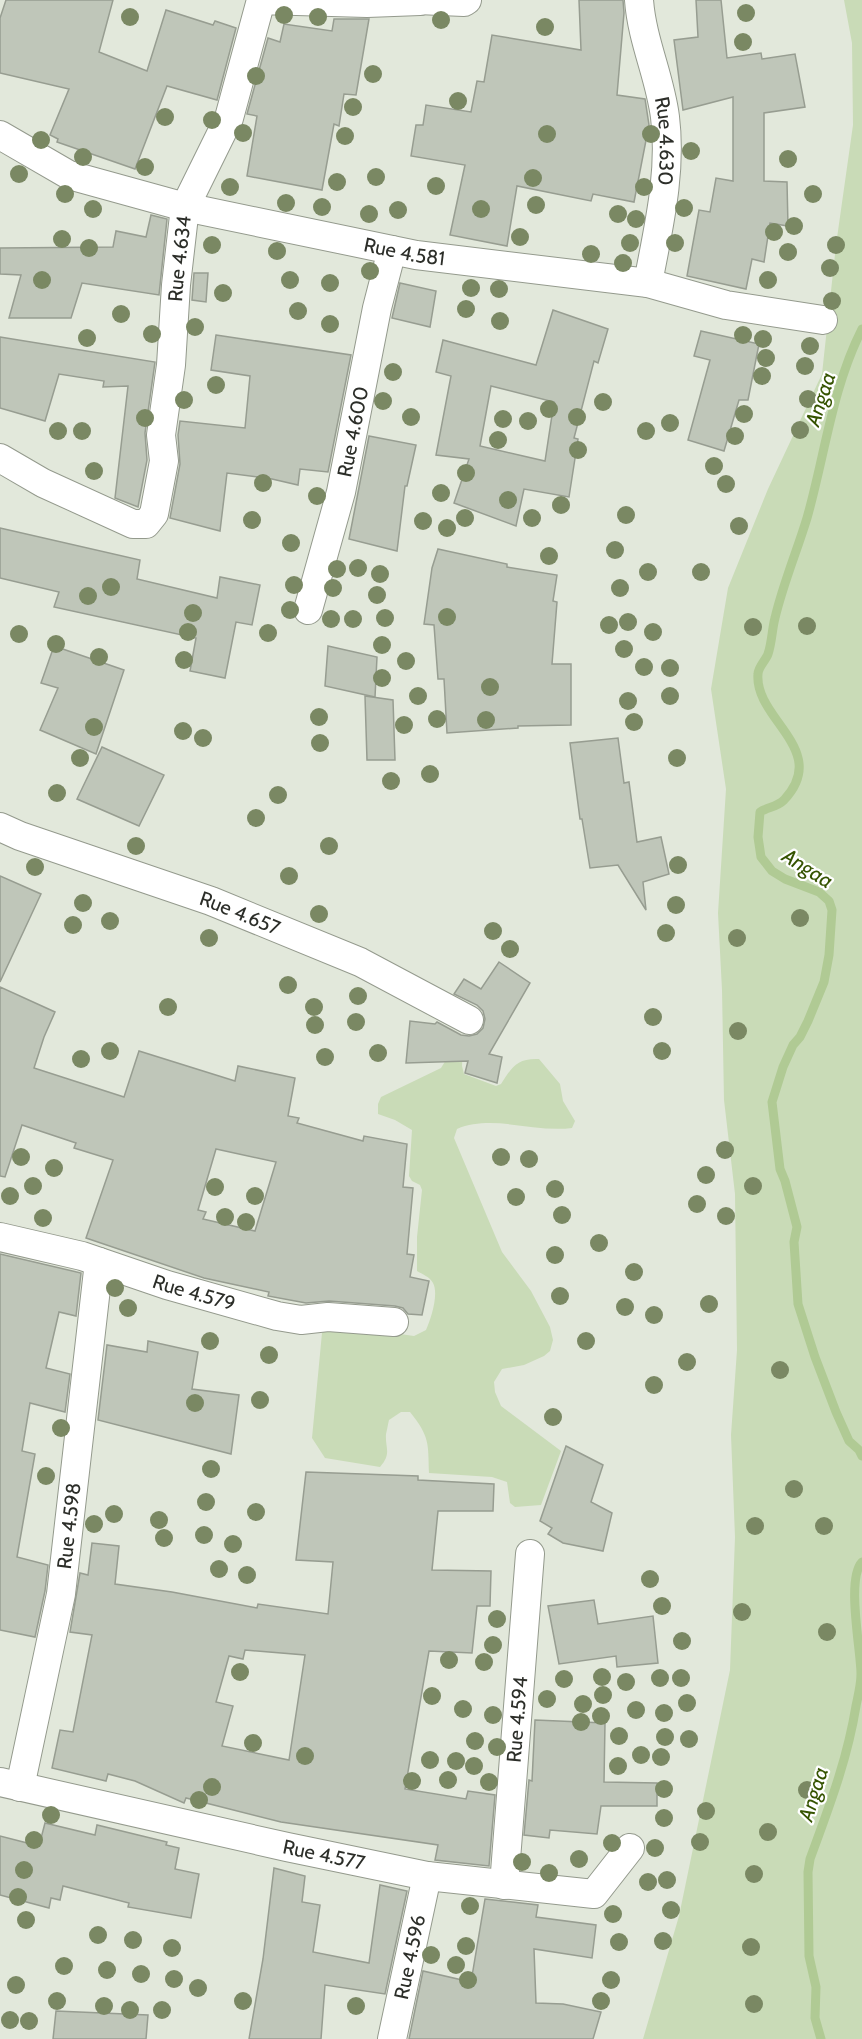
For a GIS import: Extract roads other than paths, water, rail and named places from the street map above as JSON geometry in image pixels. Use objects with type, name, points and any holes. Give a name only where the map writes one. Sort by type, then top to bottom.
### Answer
[{"type":"street","name":"Rue 4.634","points":[[0,458],[43,483],[133,524],[146,524],[154,514],[164,461],[160,435],[171,365],[176,285],[185,207],[229,118],[261,0],[367,3],[419,1]]},
{"type":"street","points":[[419,1],[464,2],[467,0]]},
{"type":"street","name":"Rue 4.630","points":[[639,0],[646,44],[665,117],[666,140],[665,190],[648,283]]},
{"type":"street","name":"Rue 4.581","points":[[0,135],[69,175],[185,207],[416,255],[648,283],[726,305],[823,320]]},
{"type":"street","name":"Rue 4.600","points":[[308,610],[341,492],[377,308],[392,250]]},
{"type":"street","name":"Rue 4.657","points":[[0,828],[211,901],[360,962],[469,1020]]},
{"type":"street","name":"Rue 4.579","points":[[0,1237],[63,1251],[167,1285],[277,1316],[301,1320],[328,1317],[394,1322]]},
{"type":"street","name":"Rue 4.598","points":[[10,1784],[61,1594],[99,1262]]},
{"type":"street","name":"Rue 4.594","points":[[504,1884],[530,1554]]},
{"type":"street","name":"Rue 4.577","points":[[10,1784],[287,1847],[427,1876],[594,1894],[630,1848]]},
{"type":"street","name":"Rue 4.596","points":[[392,2039],[427,1876]]},
{"type":"waterway","name":"Angaa","points":[[862,329],[836,398],[807,518],[778,605],[768,654],[758,674],[760,690],[767,706],[787,735],[795,750],[799,766],[796,782],[784,800],[760,812],[758,837],[761,857],[772,871],[785,879],[819,892],[829,901],[832,910],[829,955],[824,982],[808,1021],[783,1067],[772,1102],[780,1169],[797,1227],[794,1242],[798,1304],[836,1412],[849,1441],[862,1456]]},
{"type":"waterway","name":"Angaa","points":[[821,2039],[815,2018],[816,1987],[809,1956],[808,1872],[810,1859],[842,1765],[859,1690],[861,1674],[855,1583],[857,1571],[862,1562]]}]
